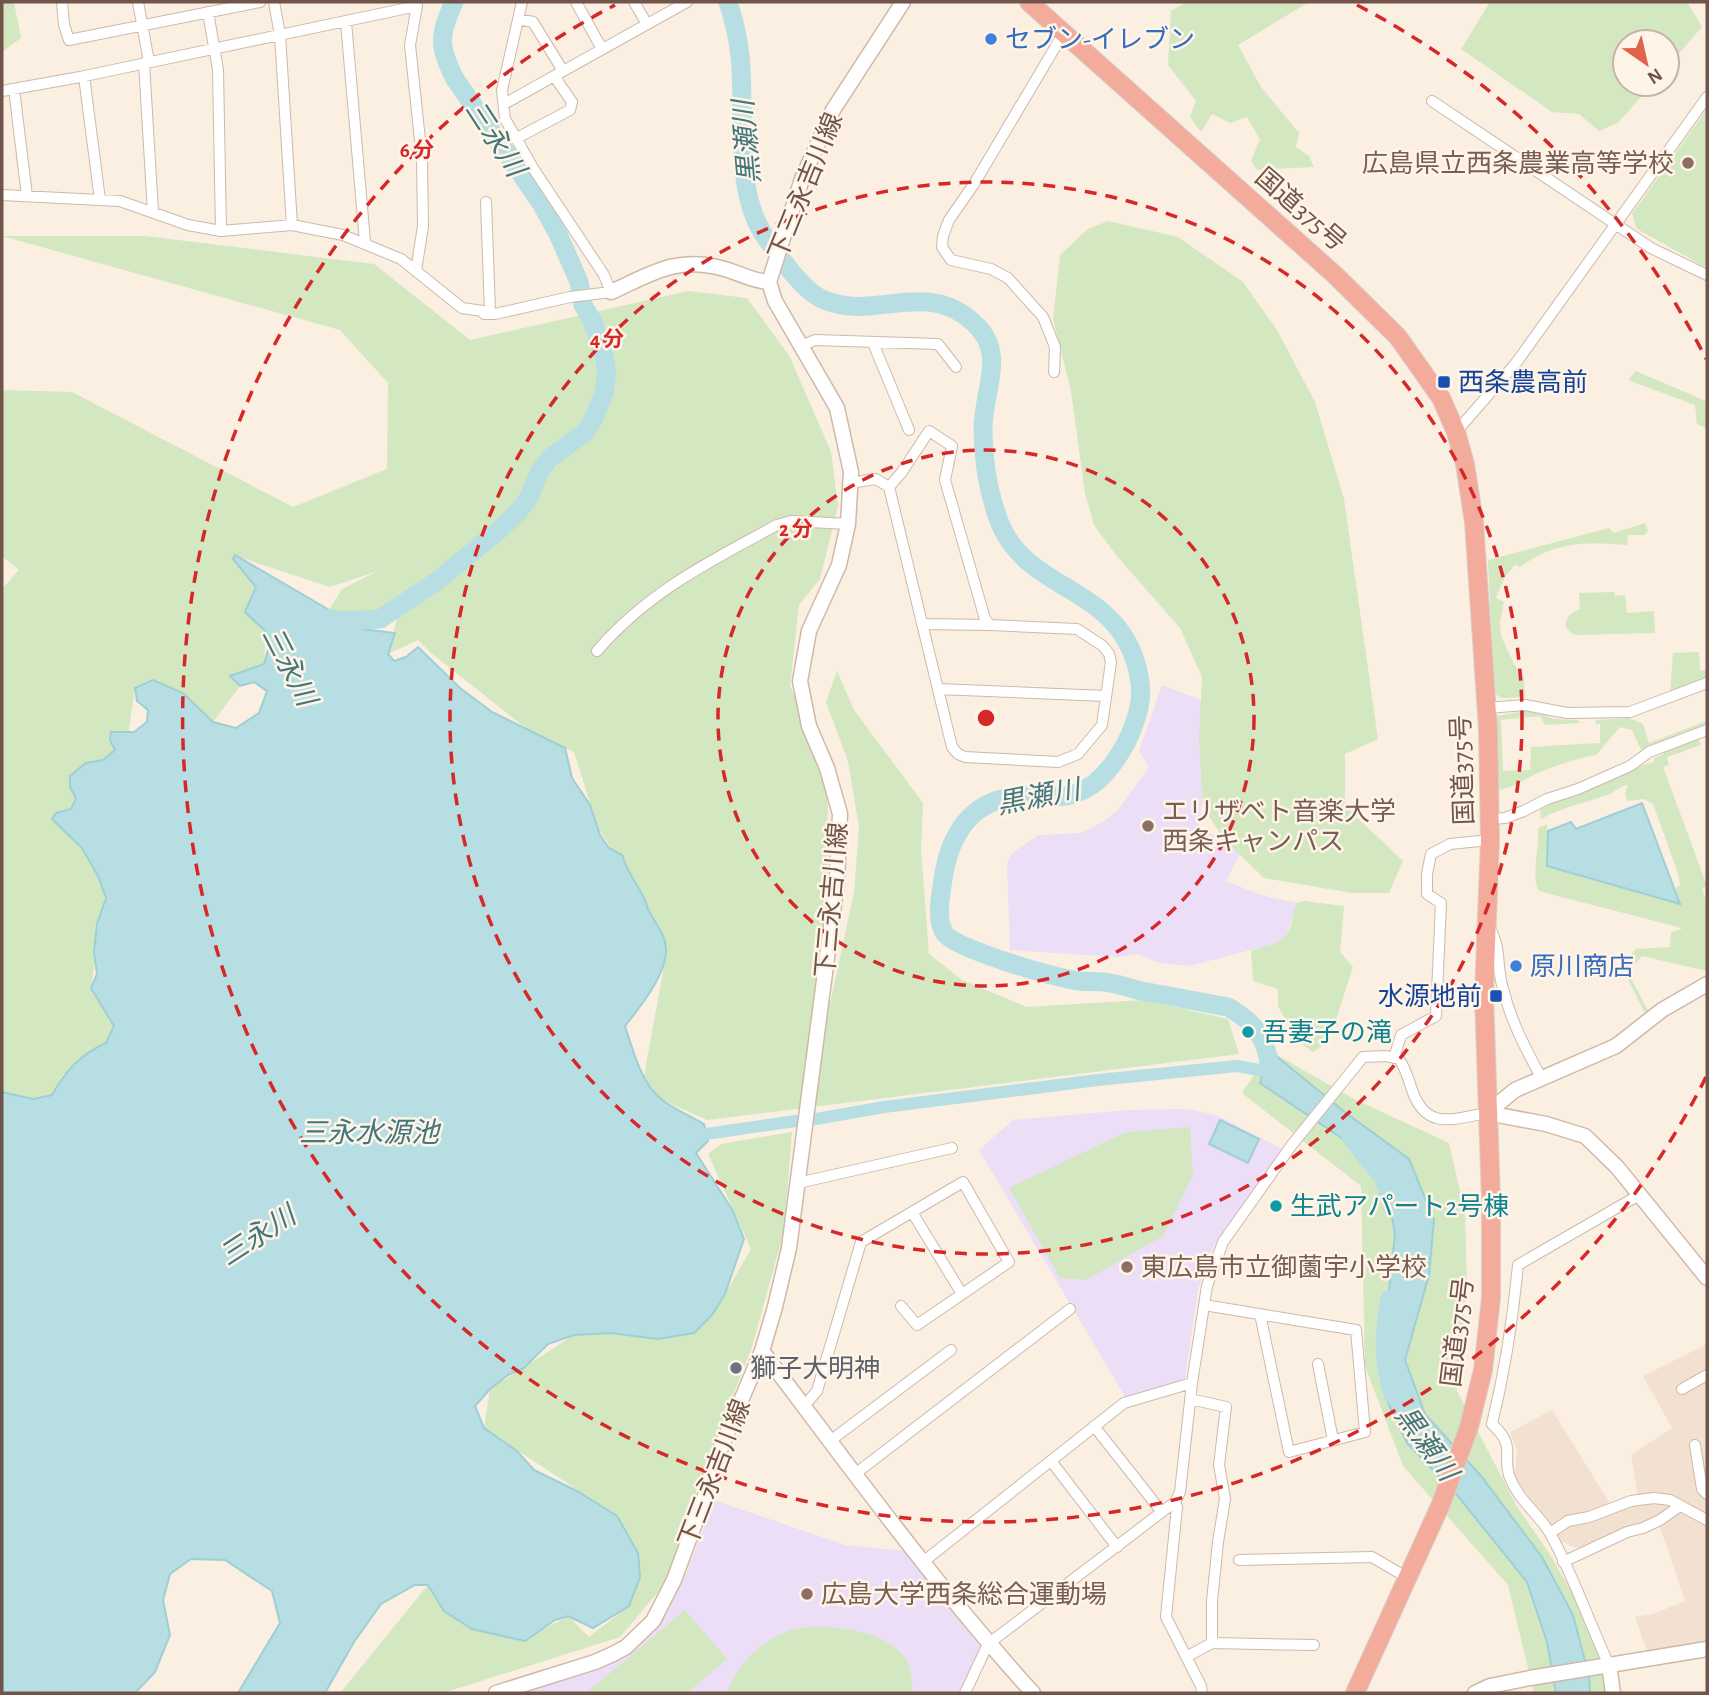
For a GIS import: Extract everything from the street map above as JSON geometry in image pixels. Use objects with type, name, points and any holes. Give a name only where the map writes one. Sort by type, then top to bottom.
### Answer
[{"type":"highway","name":"国道375号","points":[[1029,2],[1335,275],[1398,337],[1441,398],[1456,432],[1465,464],[1474,522],[1487,708],[1490,840],[1484,995],[1491,1200],[1491,1298],[1483,1370],[1469,1427],[1441,1504],[1355,1693]]},
{"type":"main road","name":"下三永吉川線","points":[[496,1693],[595,1662],[626,1647],[653,1621],[674,1580],[712,1469],[762,1351],[775,1307],[789,1248],[798,1183],[836,881],[840,814],[827,768],[809,726],[800,681],[809,631],[839,565],[848,524],[851,472],[837,408],[775,301],[770,278],[802,179],[833,110],[903,2]]},
{"type":"main road","points":[[611,292],[685,262],[723,268],[754,281],[770,278]]},
{"type":"main road","points":[[1487,1113],[1515,1090],[1616,1046],[1662,1010],[1707,984]]},
{"type":"main road","points":[[1487,1113],[1546,1124],[1585,1136],[1617,1167],[1707,1278]]},
{"type":"main road","points":[[762,1351],[923,1562],[988,1644],[1033,1693]]},
{"type":"main road","points":[[1475,1693],[1490,1686],[1530,1678],[1707,1649]]},
{"type":"main road","points":[[1609,1665],[1613,1693]]},
{"type":"main road","points":[[1530,1678],[1534,1693]]},
{"type":"street","points":[[62,2],[64,25],[69,40],[260,2]]},
{"type":"street","points":[[138,2],[147,63],[153,212]]},
{"type":"street","points":[[274,2],[280,35],[292,225]]},
{"type":"street","points":[[491,312],[484,314],[611,292],[604,275],[515,139],[505,119],[502,90],[522,2]]},
{"type":"street","points":[[576,2],[602,49]]},
{"type":"street","points":[[634,2],[647,24]]},
{"type":"street","points":[[504,104],[687,2]]},
{"type":"street","points":[[2,91],[417,6],[410,46],[422,159],[423,226],[415,271]]},
{"type":"street","points":[[208,12],[218,70],[221,231]]},
{"type":"street","points":[[515,139],[570,110],[572,102],[533,22],[517,19]]},
{"type":"street","points":[[346,22],[365,242]]},
{"type":"street","points":[[1054,372],[1055,346],[1043,317],[1030,302],[1008,278],[991,269],[951,260],[942,247],[949,220],[974,184],[1063,34]]},
{"type":"street","points":[[84,76],[100,200]]},
{"type":"street","points":[[14,89],[27,196]]},
{"type":"street","points":[[1456,432],[1516,363],[1707,97]]},
{"type":"street","points":[[1432,101],[1614,225],[1651,248],[1707,275]]},
{"type":"street","points":[[2,195],[120,201],[188,225],[221,231],[292,225],[343,235],[401,259],[462,308],[491,312]]},
{"type":"street","points":[[486,202],[491,312]]},
{"type":"street","points":[[801,346],[816,340],[939,344],[956,367]]},
{"type":"street","points":[[873,343],[909,429]]},
{"type":"street","points":[[889,487],[929,431],[952,446],[945,480],[985,619],[990,625]]},
{"type":"street","points":[[850,483],[876,479],[889,487],[922,624],[938,689],[953,747],[958,754],[965,757],[1058,762],[1078,754],[1101,725],[1111,662],[1103,646],[1077,629],[922,624]]},
{"type":"street","points":[[597,651],[615,630],[648,600],[696,568],[777,525],[791,520],[848,524]]},
{"type":"street","points":[[1487,708],[1525,705],[1567,713],[1630,712],[1707,683]]},
{"type":"street","points":[[938,689],[1106,696]]},
{"type":"street","points":[[1490,819],[1505,818],[1547,799],[1578,789],[1630,766],[1649,752],[1707,730]]},
{"type":"street","points":[[1394,1058],[1401,1035],[1436,1016],[1441,903],[1427,894],[1431,854],[1450,844],[1490,840]]},
{"type":"street","points":[[1488,925],[1497,940],[1502,987],[1518,1034],[1542,1079]]},
{"type":"street","points":[[965,1693],[988,1644],[1175,1502],[1180,1492],[1192,1383],[1207,1286],[1223,1242],[1306,1125],[1363,1058],[1399,1059],[1407,1071],[1418,1105],[1429,1116],[1444,1121],[1487,1113]]},
{"type":"street","points":[[798,1183],[952,1148]]},
{"type":"street","points":[[804,1406],[817,1391],[861,1242],[963,1182],[1009,1262],[918,1325],[901,1306]]},
{"type":"street","points":[[1609,1665],[1550,1533],[1524,1502],[1510,1478],[1509,1452],[1504,1438],[1492,1424],[1511,1329],[1518,1265],[1639,1195]]},
{"type":"street","points":[[912,1212],[962,1294]]},
{"type":"street","points":[[1204,1305],[1260,1314],[1356,1330],[1365,1432],[1289,1452],[1260,1314]]},
{"type":"street","points":[[855,1474],[1070,1309]]},
{"type":"street","points":[[830,1441],[951,1350]]},
{"type":"street","points":[[1318,1364],[1333,1440]]},
{"type":"street","points":[[1483,1370],[1503,1377]]},
{"type":"street","points":[[1682,1390],[1707,1375]]},
{"type":"street","points":[[923,1562],[1124,1403],[1192,1383]]},
{"type":"street","points":[[1190,1399],[1226,1407],[1219,1465],[1225,1499],[1216,1566],[1212,1643]]},
{"type":"street","points":[[1094,1426],[1161,1511]]},
{"type":"street","points":[[1695,1445],[1702,1489],[1707,1494]]},
{"type":"street","points":[[1051,1461],[1117,1546]]},
{"type":"street","points":[[1550,1533],[1568,1521],[1589,1517],[1631,1501],[1654,1498],[1670,1500],[1707,1520]]},
{"type":"street","points":[[1175,1502],[1177,1507],[1166,1617],[1202,1693]]},
{"type":"street","points":[[1563,1562],[1627,1532],[1652,1524],[1681,1506]]},
{"type":"street","points":[[1239,1560],[1372,1557],[1408,1578]]},
{"type":"street","points":[[1186,1657],[1212,1643],[1314,1646]]},
{"type":"shaded area","name":"エリザベト音楽大学 西条キャンパス","points":[[1162,685],[1217,706],[1206,766],[1199,828],[1243,848],[1226,881],[1261,895],[1297,903],[1286,938],[1281,942],[1190,966],[1160,963],[1137,954],[1120,957],[1010,950],[1007,864],[1011,854],[1039,835],[1081,833],[1118,810],[1149,767],[1139,751]]},
{"type":"shaded area","name":"東広島市立御薗宇小学校","points":[[1187,1109],[1216,1115],[1282,1149],[1214,1245],[1198,1289],[1185,1379],[1126,1398],[979,1150],[1013,1120],[1128,1110]]},
{"type":"shaded area","points":[[1707,1344],[1707,1488],[1698,1439],[1690,1441],[1696,1492],[1707,1499],[1707,1514],[1675,1498],[1638,1497],[1631,1455],[1672,1428],[1643,1376]]},
{"type":"shaded area","points":[[1552,1410],[1611,1505],[1597,1512],[1571,1516],[1551,1526],[1515,1478],[1517,1450],[1510,1432]]},
{"type":"shaded area","name":"広島大学西条総合運動場","points":[[714,1500],[845,1545],[905,1551],[981,1648],[960,1693],[512,1693],[594,1669],[663,1617],[687,1572]]},
{"type":"shaded area","points":[[1639,1502],[1670,1503],[1674,1507],[1649,1523],[1623,1528],[1589,1547],[1573,1547],[1564,1542],[1561,1545],[1555,1533],[1566,1525]]},
{"type":"shaded area","points":[[1680,1513],[1707,1524],[1707,1643],[1648,1654],[1635,1617],[1653,1614],[1685,1601],[1660,1527]]},
{"type":"green space","points":[[2,2],[14,2],[21,38],[2,52]]},
{"type":"green space","points":[[1187,2],[1309,2],[1238,45],[1261,87],[1299,133],[1296,147],[1309,156],[1314,167],[1257,170],[1251,161],[1260,139],[1247,117],[1230,123],[1212,114],[1201,132],[1190,117],[1196,101],[1168,65],[1171,11]]},
{"type":"green space","points":[[1490,2],[1687,2],[1702,27],[1681,51],[1681,28],[1611,28],[1611,98],[1640,98],[1618,123],[1599,131],[1579,114],[1552,112],[1461,49]]},
{"type":"green space","name":"広島県立西条農業高等学校","points":[[1707,109],[1707,268],[1637,229],[1632,214]]},
{"type":"green space","points":[[1108,221],[1178,237],[1243,282],[1277,330],[1315,402],[1344,499],[1378,739],[1345,754],[1345,806],[1403,861],[1389,893],[1352,893],[1264,878],[1223,838],[1203,807],[1199,738],[1202,677],[1180,628],[1116,555],[1094,525],[1085,493],[1071,391],[1053,319],[1060,255],[1088,229]]},
{"type":"green space","points":[[2,236],[145,236],[374,264],[470,340],[688,291],[747,298],[790,357],[831,452],[838,506],[820,579],[799,605],[790,686],[827,768],[830,1004],[854,892],[859,828],[848,761],[826,702],[837,671],[854,710],[923,803],[921,850],[929,954],[962,980],[1027,1007],[1143,1000],[1228,1019],[1239,1054],[707,1120],[660,1099],[644,1076],[667,950],[634,883],[598,828],[574,752],[532,733],[418,640],[388,654],[397,619],[329,610],[342,589],[378,571],[330,587],[236,556],[256,587],[266,630],[264,664],[231,677],[240,686],[213,722],[177,690],[153,680],[135,688],[91,988],[114,1026],[106,1043],[63,1075],[52,1095],[33,1099],[2,1092],[2,589],[19,570],[2,556],[2,390],[72,392],[293,507],[387,469],[388,383],[340,330]]},
{"type":"green space","points":[[1636,371],[1706,401],[1707,429],[1697,424],[1695,405],[1628,380]]},
{"type":"green space","points":[[1645,523],[1648,531],[1644,535],[1628,535],[1627,545],[1571,545],[1546,552],[1520,567],[1515,565],[1505,577],[1496,598],[1504,602],[1500,622],[1501,636],[1514,664],[1524,677],[1525,697],[1501,698],[1494,693],[1488,560],[1609,528],[1614,533]]},
{"type":"green space","points":[[1614,592],[1615,596],[1625,595],[1627,613],[1654,611],[1655,633],[1576,635],[1567,629],[1566,621],[1580,609],[1579,593]]},
{"type":"green space","points":[[1699,652],[1700,670],[1707,671],[1707,677],[1670,692],[1673,653]]},
{"type":"green space","points":[[1532,710],[1554,719],[1578,720],[1580,723],[1545,725],[1540,716],[1501,720],[1503,771],[1530,770],[1531,747],[1600,743],[1600,724],[1595,724],[1596,720],[1629,718],[1643,724],[1649,743],[1707,721],[1707,726],[1641,750],[1632,730],[1620,727],[1596,755],[1558,765],[1513,786],[1497,790],[1496,716]]},
{"type":"green space","points":[[1698,738],[1701,745],[1667,757],[1669,765],[1663,767],[1707,886],[1702,888],[1707,903],[1707,971],[1642,956],[1628,973],[1650,1014],[1646,1015],[1625,974],[1625,963],[1636,949],[1670,947],[1671,932],[1682,929],[1538,890],[1535,867],[1538,828],[1547,824],[1547,866],[1679,904],[1676,888],[1680,885],[1678,873],[1653,804],[1644,799],[1627,801],[1625,794],[1628,785],[1541,819],[1540,810],[1558,800],[1654,762],[1654,758],[1663,754],[1662,751]]},
{"type":"green space","points":[[1304,901],[1344,906],[1340,952],[1353,967],[1329,1041],[1313,1052],[1296,1040],[1278,1006],[1278,989],[1253,981],[1251,951],[1280,941],[1291,925],[1295,906]]},
{"type":"green space","points":[[1270,1051],[1354,1099],[1449,1143],[1465,1213],[1467,1284],[1457,1391],[1516,1505],[1549,1553],[1581,1608],[1612,1693],[1534,1693],[1508,1585],[1403,1466],[1365,1366],[1361,1186],[1242,1093]]},
{"type":"green space","points":[[1190,1127],[1193,1175],[1163,1236],[1086,1280],[1060,1278],[1009,1188],[1126,1132]]},
{"type":"green space","points":[[792,1132],[784,1231],[752,1347],[700,1479],[670,1578],[620,1637],[443,1693],[340,1693],[428,1585],[533,1635],[568,1616],[589,1637],[629,1606],[617,1516],[484,1428],[490,1389],[574,1335],[611,1333],[725,1294],[751,1249],[708,1154],[721,1144]]},
{"type":"green space","points":[[685,1610],[727,1659],[687,1693],[586,1693]]},
{"type":"green space","points":[[828,1627],[872,1635],[892,1645],[909,1665],[913,1693],[727,1693],[738,1671],[765,1643],[788,1631]]},
{"type":"water","name":"三永水源池","points":[[235,555],[362,629],[395,633],[388,654],[394,661],[406,657],[418,647],[460,688],[492,712],[565,748],[572,778],[590,805],[600,835],[609,848],[622,855],[665,944],[662,969],[645,1000],[625,1026],[635,1055],[648,1084],[661,1099],[704,1124],[708,1141],[696,1153],[733,1211],[744,1239],[725,1294],[712,1315],[694,1333],[658,1339],[611,1333],[574,1335],[548,1344],[524,1368],[508,1375],[490,1389],[475,1406],[484,1428],[517,1451],[534,1470],[577,1491],[617,1516],[638,1553],[640,1577],[629,1606],[593,1628],[568,1616],[555,1620],[525,1641],[472,1629],[444,1611],[428,1585],[415,1585],[381,1604],[354,1642],[325,1693],[238,1693],[280,1623],[272,1591],[225,1560],[191,1559],[170,1574],[163,1600],[170,1635],[155,1672],[136,1692],[2,1693],[2,1092],[33,1099],[52,1095],[74,1064],[106,1043],[114,1026],[91,988],[97,974],[94,952],[97,924],[106,898],[98,876],[82,848],[52,819],[56,813],[71,809],[76,798],[70,787],[70,776],[86,763],[103,760],[115,750],[110,740],[111,732],[134,732],[147,722],[148,710],[137,701],[135,688],[153,680],[183,693],[213,722],[236,728],[259,713],[267,691],[254,682],[240,686],[230,676],[264,664],[269,644],[264,630],[245,612],[256,587],[233,559]]},
{"type":"water","points":[[1642,803],[1680,904],[1547,866],[1548,831],[1571,822],[1576,829]]},
{"type":"water","points":[[1270,1051],[1346,1113],[1409,1159],[1434,1220],[1429,1275],[1405,1360],[1425,1414],[1481,1476],[1542,1557],[1573,1615],[1589,1676],[1590,1693],[1556,1693],[1547,1642],[1527,1582],[1457,1495],[1407,1443],[1388,1403],[1385,1330],[1395,1234],[1383,1166],[1260,1083]]},
{"type":"water","points":[[1220,1120],[1259,1139],[1248,1163],[1209,1144]]},
{"type":"waterway","name":"三永川","points":[[323,618],[342,621],[380,619],[437,581],[519,511],[550,458],[584,433],[593,420],[604,393],[607,373],[604,356],[593,322],[583,305],[579,282],[558,234],[541,203],[455,79],[446,57],[443,32],[454,2]]},
{"type":"waterway","name":"黒瀬川","points":[[728,2],[740,56],[744,172],[754,216],[764,235],[798,280],[822,299],[842,305],[861,306],[937,303],[955,310],[984,334],[992,359],[984,413],[984,450],[989,486],[999,521],[1013,546],[1031,564],[1097,608],[1116,626],[1131,650],[1140,682],[1139,705],[1129,736],[1112,765],[1093,785],[1063,796],[1005,798],[990,803],[966,821],[946,862],[939,914],[945,934],[987,955],[1051,975],[1079,981],[1113,983],[1228,1007],[1257,1032],[1265,1045],[1272,1070],[1279,1078]]},
{"type":"waterway","points":[[816,1119],[884,1107],[1098,1080],[1237,1066],[1271,1072]]},
{"type":"waterway","points":[[706,1134],[795,1121]]},
{"type":"waterway","name":"黒瀬川","points":[[1351,1137],[1384,1178],[1393,1209]]},
{"type":"waterway","name":"黒瀬川","points":[[1390,1299],[1385,1347],[1387,1371],[1394,1396]]},
{"type":"place","name":"セブン-イレブン","points":[[991,39]]},
{"type":"place","name":"広島県立西条農業高等学校","points":[[1688,163]]},
{"type":"place","name":"西条農高前","points":[[1444,382]]},
{"type":"place","name":"エリザベト音楽大学 西条キャンパス","points":[[1148,826]]},
{"type":"place","name":"原川商店","points":[[1516,966]]},
{"type":"place","name":"水源地前","points":[[1496,996]]},
{"type":"place","name":"吾妻子の滝","points":[[1248,1032]]},
{"type":"place","name":"生武アパート2号棟","points":[[1276,1206]]},
{"type":"place","name":"東広島市立御薗宇小学校","points":[[1127,1267]]},
{"type":"place","name":"獅子大明神","points":[[736,1368]]},
{"type":"place","name":"広島大学西条総合運動場","points":[[807,1594]]}]
